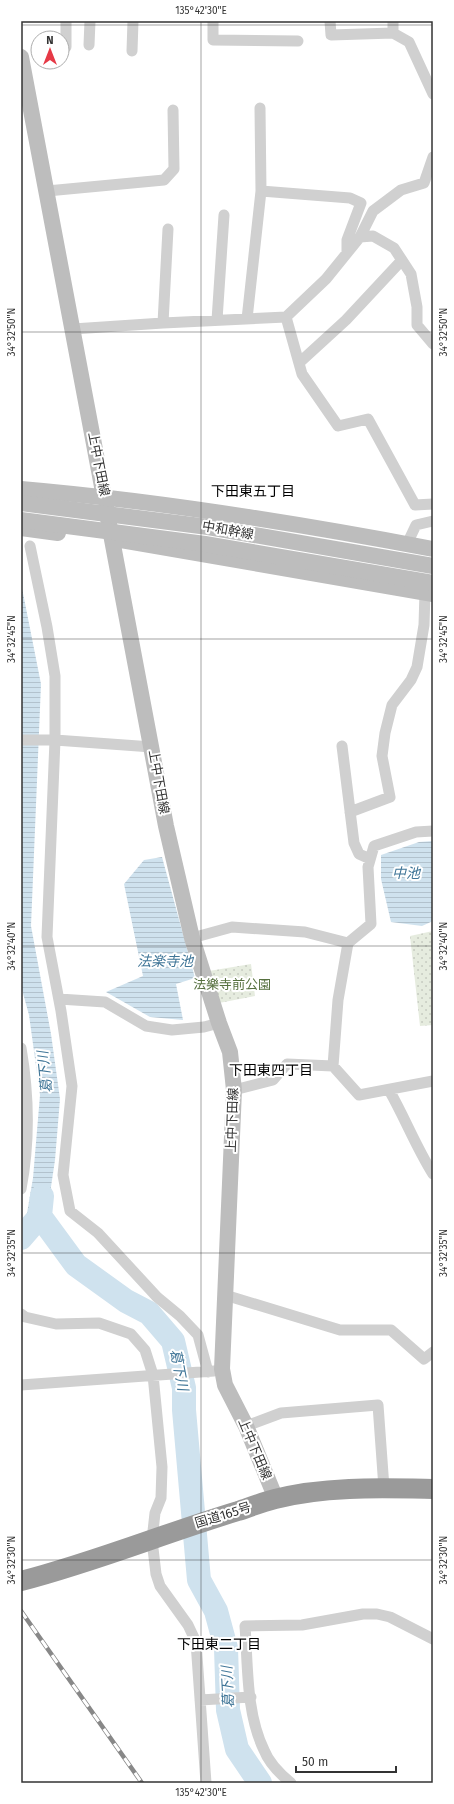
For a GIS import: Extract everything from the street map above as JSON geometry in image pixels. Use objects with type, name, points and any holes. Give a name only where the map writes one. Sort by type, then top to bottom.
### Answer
[{"type":"highway","name":"国道165号","points":[[21,1581],[68,1569],[204,1521],[276,1499],[335,1491],[384,1488],[433,1488]]},
{"type":"main road","name":"上中下田線","points":[[21,57],[105,496],[166,826],[192,938],[219,1023],[230,1052],[234,1090],[225,1296],[215,1370],[225,1385],[246,1426],[276,1499]]},
{"type":"main road","points":[[22,494],[105,496],[205,509],[433,549]]},
{"type":"main road","name":"中和幹線","points":[[22,494],[433,566]]},
{"type":"main road","points":[[23,526],[430,589]]},
{"type":"main road","name":"中和幹線","points":[[23,526],[205,544],[430,589]]},
{"type":"street","points":[[89,45],[90,21]]},
{"type":"street","points":[[132,51],[133,21]]},
{"type":"street","points":[[213,21],[212,40],[298,41]]},
{"type":"street","points":[[330,21],[331,35],[393,34],[409,42],[433,94]]},
{"type":"street","points":[[393,21],[393,34]]},
{"type":"street","points":[[247,319],[261,191],[260,108]]},
{"type":"street","points":[[47,191],[164,180],[174,169],[173,110]]},
{"type":"street","points":[[73,329],[216,320],[286,318],[326,279],[360,237],[373,211],[401,190],[424,183],[433,157]]},
{"type":"street","points":[[261,191],[350,198],[361,203],[348,240],[347,252]]},
{"type":"street","points":[[216,320],[224,215]]},
{"type":"street","points":[[163,323],[168,229]]},
{"type":"street","points":[[360,237],[372,236],[394,248],[411,274],[417,307],[417,325],[433,344]]},
{"type":"street","points":[[299,363],[346,320],[402,260]]},
{"type":"street","points":[[286,318],[302,374],[338,426],[368,419],[415,505],[433,504]]},
{"type":"street","points":[[408,544],[416,525],[433,521]]},
{"type":"street","points":[[21,1385],[215,1370],[198,1335],[180,1316],[157,1297],[98,1233],[70,1211],[63,1176],[72,1086],[59,999],[47,937],[55,740],[55,676],[47,627],[30,546]]},
{"type":"street","points":[[350,812],[390,797],[382,756],[385,733],[392,705],[411,680],[417,667],[430,589]]},
{"type":"street","points":[[21,740],[55,740],[152,747]]},
{"type":"street","points":[[342,746],[354,843],[359,854],[370,859]]},
{"type":"street","points":[[333,1066],[338,1000],[348,942],[371,924],[368,867],[374,846],[416,832],[433,831]]},
{"type":"street","points":[[192,938],[232,927],[305,932],[348,942]]},
{"type":"street","points":[[59,999],[105,1002],[146,1026],[172,1030],[204,1027],[219,1023]]},
{"type":"street","points":[[21,1048],[27,1082],[28,1122],[25,1167],[21,1189]]},
{"type":"street","points":[[234,1090],[273,1080],[287,1064],[333,1066],[359,1095],[433,1081]]},
{"type":"street","points":[[389,1090],[405,1118],[418,1149],[433,1174]]},
{"type":"street","points":[[225,1296],[340,1330],[391,1330],[424,1359],[433,1352]]},
{"type":"street","points":[[21,1314],[25,1317],[56,1324],[99,1323],[131,1334],[145,1350],[153,1375],[162,1467],[161,1498],[155,1513],[156,1574],[160,1586],[188,1625],[196,1642],[206,1783]]},
{"type":"street","points":[[246,1426],[281,1413],[378,1405],[384,1488]]},
{"type":"street","points":[[291,1783],[279,1772],[264,1752],[255,1729],[245,1626],[302,1625],[363,1614],[378,1614],[390,1617],[433,1639]]},
{"type":"street","points":[[200,1700],[251,1697]]},
{"type":"green space","points":[[433,931],[433,1025],[420,1026],[410,936]]},
{"type":"green space","name":"法樂寺前公園","points":[[251,964],[255,996],[219,1003],[209,971]]},
{"type":"water","points":[[21,583],[41,684],[31,926],[51,1034],[60,1099],[55,1160],[48,1207],[52,1223],[36,1232],[26,1219],[33,1178],[40,1095],[29,1015],[21,986]]},
{"type":"water","name":"中池","points":[[433,841],[433,921],[422,926],[391,922],[381,879],[381,855],[419,842]]},
{"type":"water","name":"法楽寺池","points":[[162,857],[195,978],[176,984],[183,1020],[150,1017],[106,992],[143,976],[124,884],[144,860]]},
{"type":"waterway","name":"葛下川","points":[[42,1196],[40,1216],[76,1265],[126,1301],[149,1313],[173,1341],[184,1388],[184,1410],[199,1580],[216,1611],[226,1648],[228,1710],[237,1749],[260,1783]]},
{"type":"waterway","points":[[21,1238],[40,1216]]},
{"type":"railway","points":[[21,1611],[142,1783]]},
{"type":"district","name":"下田東五丁目","points":[[253,491]]},
{"type":"district","name":"下田東四丁目","points":[[271,1070]]},
{"type":"district","name":"下田東二丁目","points":[[219,1644]]}]
